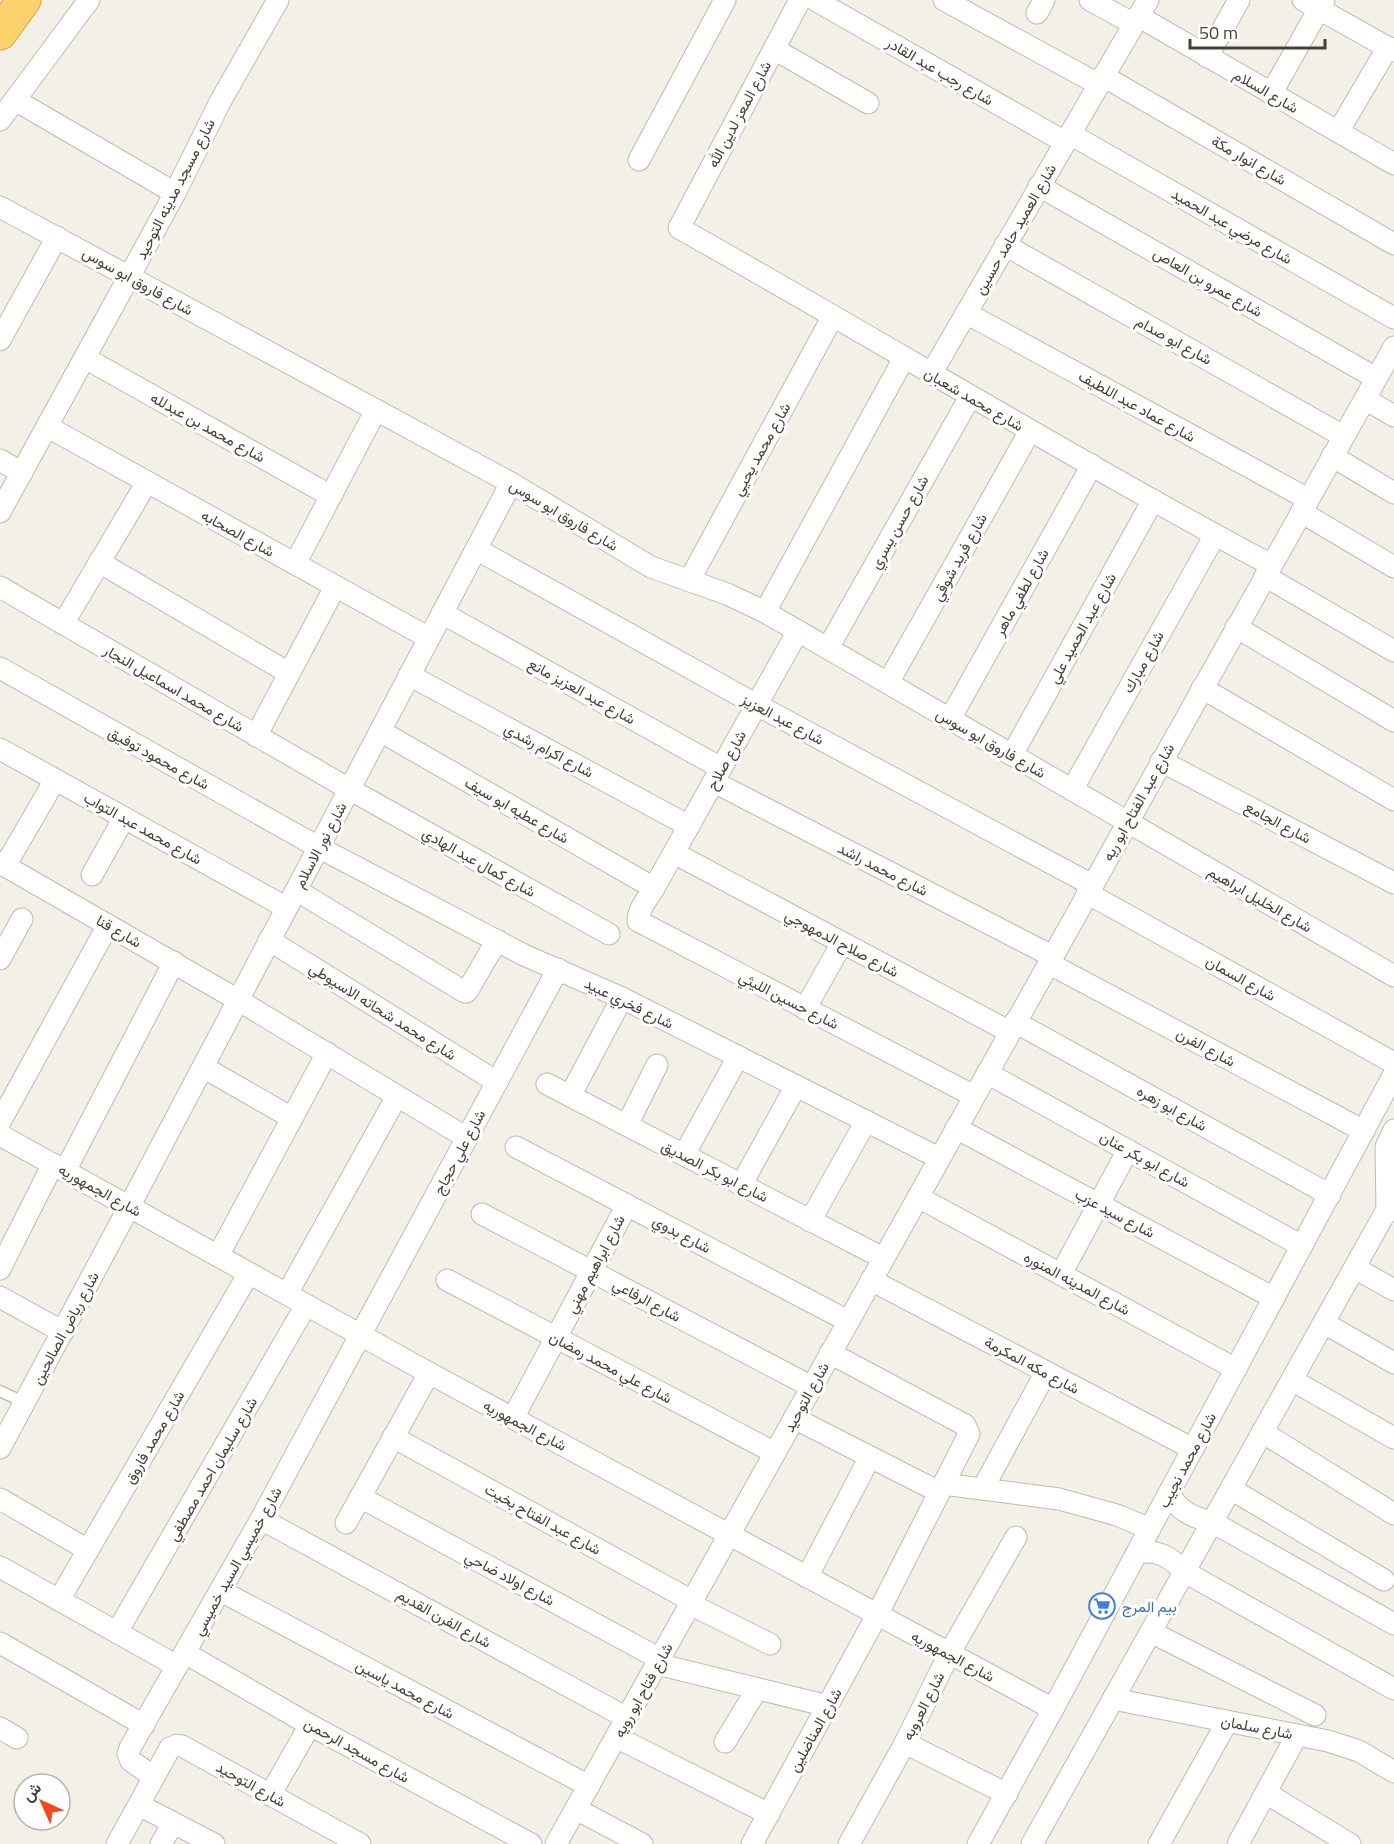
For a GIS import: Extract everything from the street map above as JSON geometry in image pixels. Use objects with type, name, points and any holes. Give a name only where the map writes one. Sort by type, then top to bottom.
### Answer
[{"type":"highway","points":[[0,33],[24,0]]},
{"type":"street","points":[[0,120],[89,0]]},
{"type":"street","name":"شارع مسجد مدينه التوحيد","points":[[0,512],[175,193],[220,102],[278,0]]},
{"type":"street","points":[[639,160],[725,0]]},
{"type":"street","name":"شارع المعز لدين الله","points":[[679,228],[800,0]]},
{"type":"street","name":"شارع رجب عبد القادر","points":[[815,0],[1068,138]]},
{"type":"street","name":"شارع السلام","points":[[1090,0],[1140,13],[1207,57],[1394,165]]},
{"type":"street","points":[[1207,57],[1239,0]]},
{"type":"street","name":"شارع انوار مكة","points":[[956,3],[1101,80],[1394,244]]},
{"type":"street","points":[[1271,94],[1316,3],[1391,49],[1338,132]]},
{"type":"street","name":"شارع العميد حامد حسين","points":[[931,374],[1140,13]]},
{"type":"street","points":[[774,49],[868,103]]},
{"type":"street","points":[[15,100],[175,193]]},
{"type":"street","name":"شارع مرضي عبد الحميد","points":[[1068,138],[1394,318]]},
{"type":"street","name":"شارع عمرو بن العاص","points":[[1040,186],[1376,378]]},
{"type":"street","name":"شارع فاروق ابو سوس","points":[[0,207],[511,483],[651,567],[727,594],[765,612],[1127,822]]},
{"type":"street","name":"شارع محمد شعبان","points":[[679,228],[1215,535],[1394,651]]},
{"type":"street","points":[[1,337],[57,237]]},
{"type":"street","name":"شارع ابو صدام","points":[[1005,245],[1343,436]]},
{"type":"street","name":"شارع عماد عبد اللطيف","points":[[966,313],[1305,505],[1394,567]]},
{"type":"street","name":"شارع محمد يحيي","points":[[689,581],[833,316]]},
{"type":"street","name":"شارع عبد الفتاح ابو ريه","points":[[883,1258],[1394,346]]},
{"type":"street","name":"شارع محمد بن عبدلله","points":[[85,358],[331,496]]},
{"type":"street","points":[[765,612],[904,358]]},
{"type":"street","name":"شارع حسن يسري","points":[[828,648],[970,396]]},
{"type":"street","points":[[1365,399],[1394,416]]},
{"type":"street","points":[[295,564],[376,410]]},
{"type":"street","name":"شارع الصحابه","points":[[48,427],[429,638]]},
{"type":"street","name":"شارع فريد شوقي","points":[[888,683],[1030,430]]},
{"type":"street","points":[[1332,456],[1394,493]]},
{"type":"street","points":[[0,460],[22,473]]},
{"type":"street","name":"شارع لطفي ماهر","points":[[950,719],[1092,465]]},
{"type":"street","points":[[63,624],[147,482]]},
{"type":"street","name":"شارع نور الاسلام","points":[[129,1207],[511,483]]},
{"type":"street","name":"شارع عبد الحميد علي","points":[[1012,755],[1153,500]]},
{"type":"street","name":"شارع مبارك","points":[[1072,790],[1215,535]]},
{"type":"street","name":"شارع عبد العزيز","points":[[476,549],[1089,889]]},
{"type":"street","points":[[99,562],[289,673]]},
{"type":"street","name":"شارع محمد اسماعيل النجار","points":[[0,587],[349,789]]},
{"type":"street","points":[[256,736],[335,587]]},
{"type":"street","name":"شارع عبد العزيز مانع","points":[[442,613],[718,775]]},
{"type":"street","points":[[1236,627],[1394,721]]},
{"type":"street","name":"شارع صلاح","points":[[654,888],[798,631]]},
{"type":"street","name":"شارع محمود توفيق","points":[[0,668],[318,847]]},
{"type":"street","name":"شارع اكرام رشدي","points":[[409,675],[689,826]]},
{"type":"street","points":[[1202,688],[1394,800]]},
{"type":"street","name":"شارع عطيه ابو سيف","points":[[380,731],[654,888]]},
{"type":"street","name":"شارع محمد عبد التواب","points":[[0,749],[124,818],[291,899],[466,992],[497,940]]},
{"type":"street","name":"شارع الجامع","points":[[1161,761],[1394,883]]},
{"type":"street","name":"شارع محمد راشد","points":[[718,775],[1050,960]]},
{"type":"street","points":[[3,864],[55,780]]},
{"type":"street","name":"شارع كمال عبد الهادي","points":[[349,789],[609,934]]},
{"type":"street","points":[[92,875],[124,818]]},
{"type":"street","name":"شارع الخليل ابراهيم","points":[[1127,822],[1394,976]]},
{"type":"street","name":"شارع فخري عبيد","points":[[318,847],[524,955],[622,998],[939,1158]]},
{"type":"street","name":"شارع صلاح الدمهوجي","points":[[674,853],[842,943],[1012,1027]]},
{"type":"street","name":"شارع قنا","points":[[3,864],[238,999]]},
{"type":"street","name":"شارع حسين الليثي","points":[[654,888],[638,914],[637,918],[640,923],[974,1096]]},
{"type":"street","name":"شارع السمان","points":[[1089,889],[1394,1063]]},
{"type":"street","points":[[0,960],[22,919]]},
{"type":"street","points":[[0,1122],[108,925]]},
{"type":"street","name":"شارع محمد شحاته الاسيوطي","points":[[269,940],[497,1082]]},
{"type":"street","points":[[805,1009],[842,943]]},
{"type":"street","name":"شارع الفرن","points":[[1050,960],[1364,1131]]},
{"type":"street","points":[[0,1269],[174,962]]},
{"type":"street","name":"شارع علي حجاج","points":[[361,1335],[558,969]]},
{"type":"street","points":[[570,1096],[622,998]]},
{"type":"street","points":[[238,999],[467,1138]]},
{"type":"street","name":"شارع ابو زهره","points":[[1012,1027],[1330,1195]]},
{"type":"street","points":[[218,1256],[327,1053]]},
{"type":"street","points":[[684,1155],[738,1057]]},
{"type":"street","points":[[627,1125],[657,1065]]},
{"type":"street","points":[[203,1068],[292,1118]]},
{"type":"street","name":"شارع ابو بكر عنان","points":[[987,1072],[1302,1246]]},
{"type":"street","name":"شارع محمد نجيب","points":[[978,1844],[1053,1709],[1394,1074]]},
{"type":"street","name":"شارع ابو بكر الصديق","points":[[547,1084],[883,1258]]},
{"type":"street","points":[[741,1185],[796,1086]]},
{"type":"street","points":[[286,1294],[398,1096]]},
{"type":"street","points":[[810,1221],[866,1122]]},
{"type":"street","name":"شارع سيد عزب","points":[[956,1128],[1274,1298]]},
{"type":"street","points":[[1035,1843],[1230,1489],[1391,1208],[1385,1153],[1394,1130]]},
{"type":"street","name":"شارع الجمهوريه","points":[[0,1135],[429,1373],[1053,1709]]},
{"type":"street","name":"شارع بدوي","points":[[516,1147],[848,1321]]},
{"type":"street","points":[[1061,1274],[1128,1150]]},
{"type":"street","name":"شارع المدينه المنوره","points":[[918,1197],[1236,1369]]},
{"type":"street","name":"شارع ابراهيم مهني","points":[[513,1418],[627,1205]]},
{"type":"street","name":"شارع رياض الصالحين","points":[[0,1448],[129,1207]]},
{"type":"street","name":"شارع الرفاعي","points":[[482,1214],[812,1387]]},
{"type":"street","name":"شارع التوحيد","points":[[729,1535],[883,1258]]},
{"type":"street","points":[[1355,1268],[1394,1290]]},
{"type":"street","name":"شارع محمد فاروق","points":[[59,1600],[249,1273]]},
{"type":"street","name":"شارع مكه المكرمة","points":[[871,1280],[1193,1449]]},
{"type":"street","name":"شارع علي محمد رمضان","points":[[447,1281],[774,1453]]},
{"type":"street","points":[[0,1297],[63,1332]]},
{"type":"street","name":"شارع سليمان احمد مصطفي","points":[[117,1632],[306,1305]]},
{"type":"street","points":[[1324,1323],[1394,1363]]},
{"type":"street","name":"شارع خميسي السيد خميسي","points":[[154,1777],[131,1761],[130,1748],[261,1519],[361,1335]]},
{"type":"street","name":"شارع المناضلين","points":[[756,1843],[769,1814],[878,1615],[969,1434],[967,1427],[830,1353]]},
{"type":"street","points":[[983,1488],[1046,1372]]},
{"type":"street","points":[[346,1523],[429,1373]]},
{"type":"street","points":[[1292,1380],[1394,1438]]},
{"type":"street","points":[[794,1418],[870,1457],[941,1488],[983,1488],[1059,1499],[1118,1515],[1150,1529]]},
{"type":"street","points":[[1262,1432],[1394,1514]]},
{"type":"street","name":"شارع عبد الفتاح بخيت","points":[[393,1437],[770,1644]]},
{"type":"street","points":[[807,1577],[870,1457]]},
{"type":"street","points":[[1230,1489],[1384,1580]]},
{"type":"street","points":[[1170,1492],[1172,1499],[1180,1508],[1190,1514],[1212,1522],[1394,1624]]},
{"type":"street","name":"شارع اولاد ضاحي","points":[[360,1497],[658,1662],[828,1706]]},
{"type":"street","points":[[0,1499],[88,1550]]},
{"type":"street","name":"شارع الفرن القديم","points":[[261,1519],[627,1718]]},
{"type":"street","name":"شارع فتاح ابو رويه","points":[[556,1844],[729,1535]]},
{"type":"street","name":"شارع العروبه","points":[[849,1844],[905,1743],[950,1654],[1016,1537]]},
{"type":"street","points":[[1137,1553],[1148,1551],[1162,1554],[1185,1572],[1394,1689]]},
{"type":"street","name":"شارع مسجد الرحمن","points":[[0,1567],[117,1632],[181,1659],[310,1725],[531,1844]]},
{"type":"street","name":"شارع محمد ياسين","points":[[220,1591],[589,1786]]},
{"type":"street","points":[[1151,1632],[1316,1715]]},
{"type":"street","points":[[0,1643],[144,1725]]},
{"type":"street","points":[[725,1742],[757,1689]]},
{"type":"street","name":"شارع سلمان","points":[[1113,1699],[1344,1745],[1394,1772]]},
{"type":"street","points":[[1159,1844],[1227,1722]]},
{"type":"street","points":[[270,1795],[310,1725]]},
{"type":"street","points":[[1238,1844],[1298,1735]]},
{"type":"street","points":[[616,1737],[769,1814]]},
{"type":"street","points":[[905,1743],[1006,1794]]},
{"type":"street","name":"شارع التوحيد","points":[[154,1777],[170,1748],[177,1745],[182,1746],[270,1795],[338,1839],[360,1844]]},
{"type":"street","points":[[117,1844],[154,1777]]},
{"type":"street","points":[[1266,1793],[1350,1844]]},
{"type":"street","points":[[139,1804],[214,1844]]},
{"type":"street","points":[[576,1809],[642,1844]]},
{"type":"street","points":[[162,1844],[173,1823]]},
{"type":"lane","points":[[0,1391],[25,1403]]},
{"type":"place","name":"بيم المرج","points":[[1102,1606]]}]
